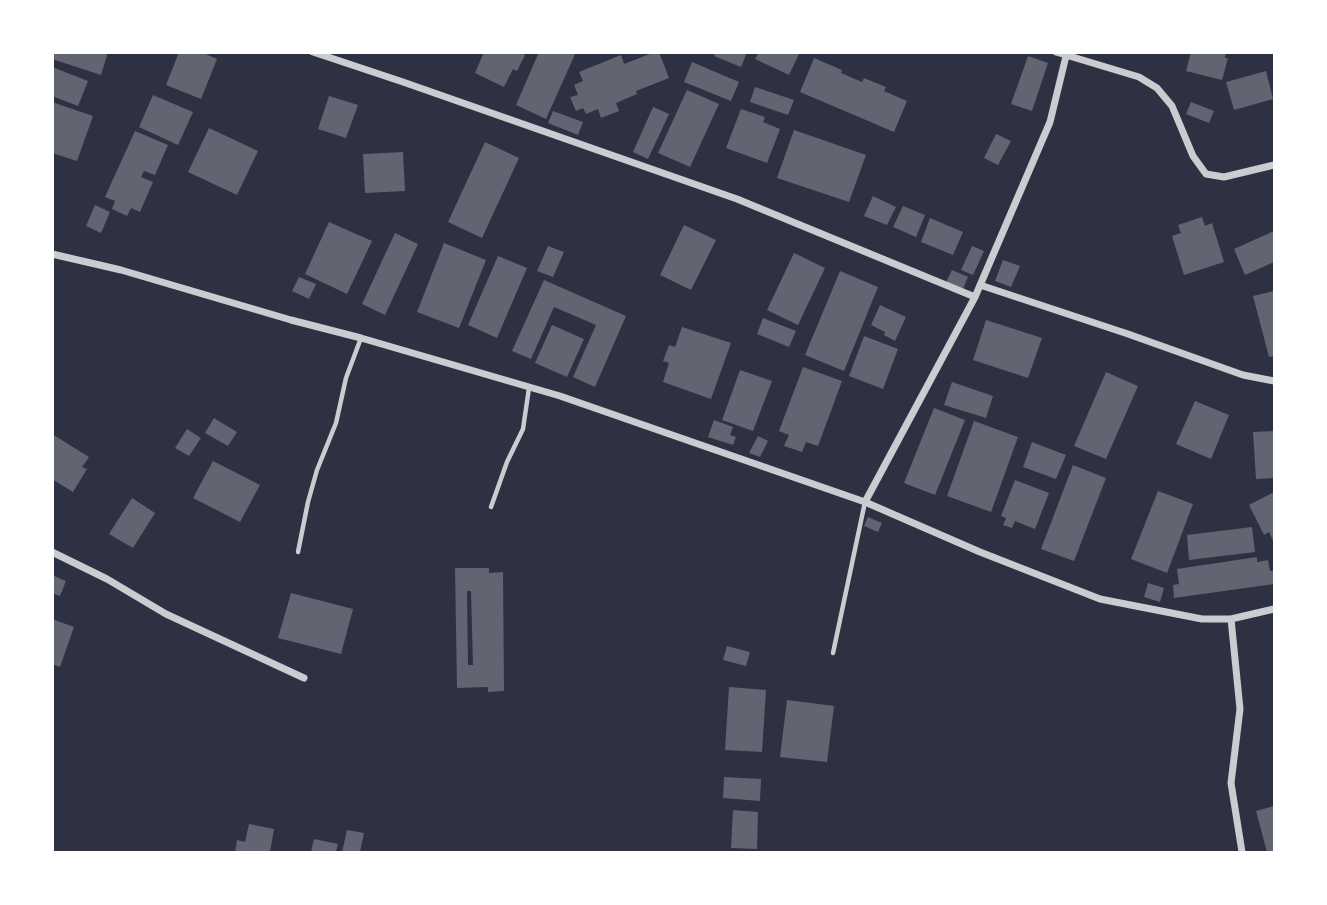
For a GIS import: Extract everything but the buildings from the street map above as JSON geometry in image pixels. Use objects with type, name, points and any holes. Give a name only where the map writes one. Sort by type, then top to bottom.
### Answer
[{"type":"street","points":[[313,52],[737,199],[975,297]]},
{"type":"street","points":[[1056,52],[1139,77],[1157,88],[1172,106],[1193,156],[1206,174],[1224,177],[1275,165]]},
{"type":"street","points":[[865,502],[975,297],[1050,122],[1066,54]]},
{"type":"street","points":[[52,254],[121,270],[560,396],[865,502],[980,552],[1100,599],[1202,619],[1231,618],[1275,609]]},
{"type":"street","points":[[980,285],[1243,375],[1275,381]]},
{"type":"street","points":[[52,552],[107,579],[166,614],[304,678]]},
{"type":"street","points":[[1231,618],[1240,709],[1231,783],[1242,852]]},
{"type":"lane","points":[[298,552],[317,470],[336,423],[346,377],[361,338]]},
{"type":"lane","points":[[491,507],[523,429],[529,388]]},
{"type":"lane","points":[[833,653],[865,502]]}]
